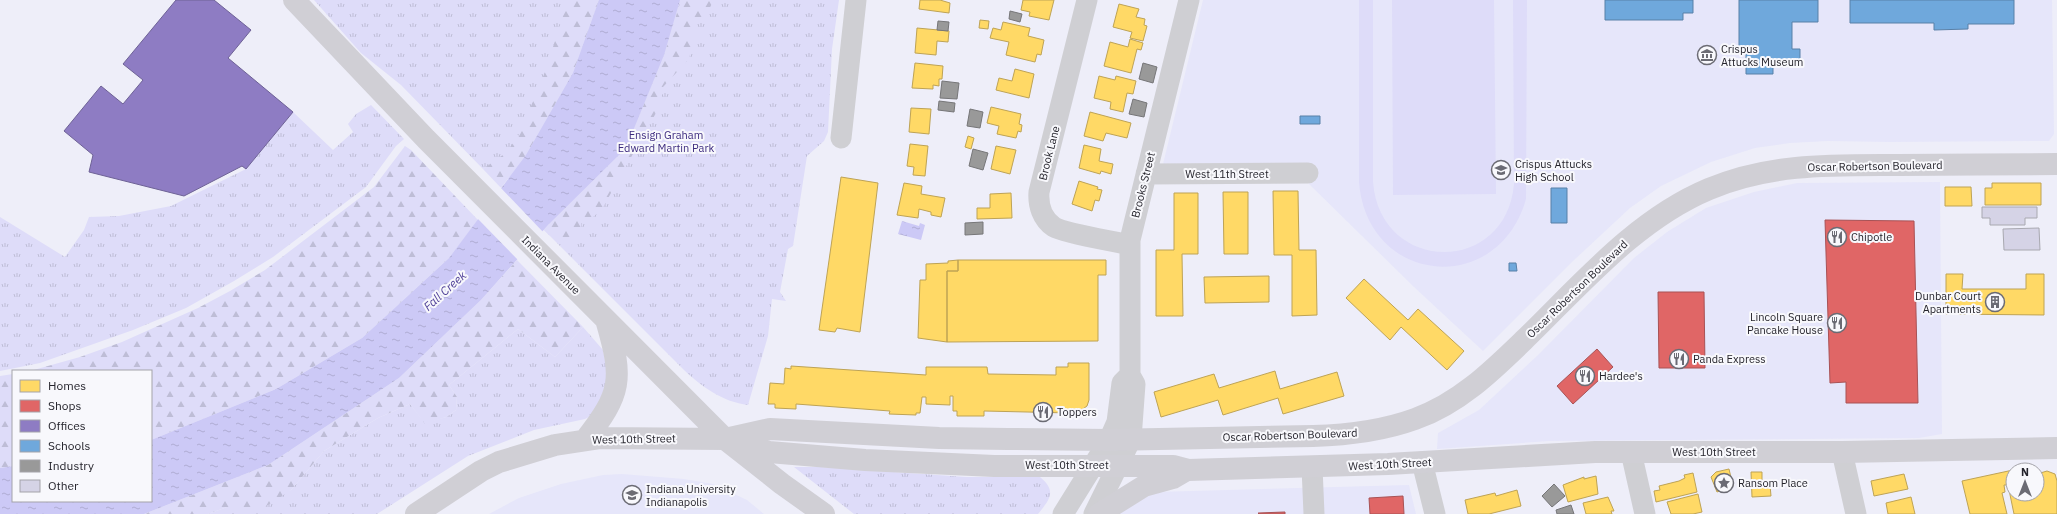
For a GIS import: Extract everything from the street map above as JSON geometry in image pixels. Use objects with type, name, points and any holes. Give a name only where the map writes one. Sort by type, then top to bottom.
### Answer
[{"type":"main road","name":"Indiana Avenue","points":[[294,0],[426,139],[725,439],[782,484],[824,514]]},
{"type":"main road","name":"Oscar Robertson Boulevard","points":[[1109,440],[1345,435],[1376,430],[1417,418],[1451,400],[1486,377],[1614,253],[1643,228],[1692,197],[1743,177],[1777,170],[1812,166],[2057,164]]},
{"type":"main road","points":[[585,440],[611,404],[617,385],[616,353],[607,322]]},
{"type":"main road","name":"West 10th Street","points":[[416,514],[490,466],[535,450],[585,440],[613,437],[725,439],[770,429],[939,438],[1109,440]]},
{"type":"main road","name":"West 10th Street","points":[[725,439],[769,452],[865,460],[994,466],[1173,466],[1188,470],[1312,467],[1526,455],[1631,452],[1842,452],[2057,448]]},
{"type":"main road","points":[[1099,514],[1144,486],[1174,478],[1188,470]]},
{"type":"street","points":[[841,138],[856,0]]},
{"type":"street","name":"Brook Lane","points":[[1087,0],[1039,192],[1039,207],[1046,220],[1058,229],[1130,245]]},
{"type":"street","name":"Brooks Street","points":[[1094,514],[1120,465],[1131,439],[1135,384],[1130,375],[1130,245],[1189,0]]},
{"type":"street","name":"West 11th Street","points":[[1146,174],[1308,173]]},
{"type":"street","name":"Brooks Street","points":[[1063,514],[1109,440],[1117,422],[1122,383],[1130,375]]},
{"type":"street","points":[[1631,452],[1645,514]]},
{"type":"street","points":[[1842,452],[1856,514]]},
{"type":"street","points":[[1422,462],[1434,514]]},
{"type":"street","points":[[1312,467],[1314,514]]},
{"type":"shaded area","name":"Crispus Attucks High School","points":[[1203,0],[2052,0],[2054,134],[2049,141],[1828,141],[1790,143],[1755,148],[1711,162],[1661,186],[1630,208],[1572,262],[1483,351],[1414,287],[1309,184],[1308,163],[1163,164]]},
{"type":"shaded area","points":[[1940,182],[1942,434],[1919,438],[1549,441],[1437,449],[1438,433],[1479,410],[1537,356],[1634,258],[1667,232],[1706,208],[1754,192],[1797,183]]},
{"type":"shaded area","name":"Indiana University Indianapolis","points":[[622,474],[684,479],[713,484],[747,500],[764,514],[489,514],[519,498],[561,484],[603,475]]},
{"type":"shaded area","points":[[1409,485],[1416,514],[1115,514],[1155,492]]},
{"type":"green space","name":"Ensign Graham Edward Martin Park","points":[[314,0],[839,0],[832,49],[828,132],[824,141],[807,156],[793,246],[788,249],[780,292],[786,301],[772,299],[768,336],[748,405],[730,401],[713,393],[684,370],[544,230],[549,224],[493,163],[483,169],[401,85],[361,53]]},
{"type":"green space","points":[[568,0],[599,0],[573,73],[526,155],[501,188],[483,169],[507,152],[520,133],[545,72]]},
{"type":"green space","points":[[681,0],[714,0],[708,11],[696,24],[689,59],[663,87],[661,104],[602,209],[593,217],[581,222],[581,232],[566,242],[549,235],[544,230],[626,148],[664,55]]},
{"type":"green space","points":[[1359,0],[1373,0],[1373,182],[1381,212],[1397,234],[1419,247],[1443,252],[1468,248],[1490,235],[1506,214],[1514,184],[1513,0],[1527,0],[1526,199],[1511,231],[1489,253],[1463,264],[1435,266],[1408,259],[1385,242],[1367,216],[1359,182]]},
{"type":"green space","points":[[1392,0],[1494,0],[1496,194],[1393,195]]},
{"type":"green space","points":[[371,105],[404,139],[396,146],[366,187],[273,257],[186,308],[133,330],[40,363],[0,371],[0,217],[65,257],[84,230],[89,217],[119,216],[171,206],[246,169],[293,112],[333,150],[353,132],[348,124],[356,114]]},
{"type":"green space","points":[[405,146],[411,150],[478,220],[449,258],[362,338],[276,389],[152,440],[152,370],[34,370],[80,357],[122,342],[198,308],[230,291],[265,270],[374,187]]},
{"type":"green space","points":[[517,260],[583,327],[555,357],[518,329],[449,385],[457,397],[456,410],[446,417],[425,424],[410,404],[378,418],[324,451],[291,490],[262,509],[227,507],[208,514],[144,514],[268,465],[399,378],[481,300]]},
{"type":"green space","points":[[583,327],[603,350],[608,375],[597,413],[585,419],[534,430],[468,456],[377,514],[208,514],[227,507],[244,507],[291,490],[324,451],[378,418],[410,404],[425,423],[446,417],[456,410],[457,397],[449,385],[518,329],[555,357]]},
{"type":"green space","points":[[12,374],[12,466],[0,468],[0,376]]},
{"type":"green space","points":[[794,467],[821,467],[966,477],[1040,477],[1049,487],[1050,495],[1046,504],[1038,514],[854,514]]},
{"type":"water","name":"Fall Creek","points":[[599,0],[680,0],[664,55],[626,148],[549,224],[481,300],[399,378],[268,465],[144,514],[0,514],[0,468],[12,466],[12,502],[152,502],[152,440],[276,389],[362,338],[449,258],[526,155],[573,73]]},
{"type":"water","points":[[902,221],[919,226],[920,223],[925,225],[921,240],[898,234]]},
{"type":"pier","points":[[500,187],[544,233],[519,261],[477,218]]},
{"type":"building: Homes","points":[[920,0],[940,0],[950,3],[949,13],[919,9]]},
{"type":"building: Homes","points":[[1023,0],[1054,0],[1049,20],[1029,16],[1030,12],[1021,10]]},
{"type":"building: Homes","points":[[1119,4],[1139,9],[1136,17],[1145,19],[1144,25],[1147,26],[1143,41],[1130,38],[1132,32],[1113,27]]},
{"type":"building: Homes","points":[[980,20],[989,21],[988,29],[979,28]]},
{"type":"building: Homes","points":[[1003,22],[1030,28],[1028,36],[1044,40],[1041,55],[1037,54],[1035,62],[1006,55],[1009,42],[990,38],[993,28],[1001,30]]},
{"type":"building: Homes","points":[[917,28],[949,31],[948,42],[937,41],[936,55],[915,53]]},
{"type":"building: Homes","points":[[1130,39],[1143,43],[1141,50],[1137,49],[1131,73],[1104,66],[1110,42],[1128,47]]},
{"type":"building: Homes","points":[[915,63],[943,66],[942,79],[939,79],[939,86],[933,85],[933,89],[912,88]]},
{"type":"building: Homes","points":[[1015,69],[1034,74],[1029,98],[996,90],[999,78],[1012,81]]},
{"type":"building: Homes","points":[[1099,76],[1115,80],[1116,76],[1136,81],[1133,94],[1127,93],[1123,112],[1110,109],[1111,102],[1094,98]]},
{"type":"building: Homes","points":[[991,107],[1021,114],[1019,124],[1022,125],[1021,132],[1018,131],[1016,138],[997,134],[999,126],[987,123]]},
{"type":"building: Homes","points":[[911,108],[931,109],[929,134],[909,132]]},
{"type":"building: Homes","points":[[1090,112],[1131,123],[1127,138],[1106,133],[1103,141],[1084,136]]},
{"type":"building: Homes","points":[[968,136],[974,138],[971,149],[965,147]]},
{"type":"building: Homes","points":[[910,144],[928,146],[925,176],[913,175],[914,167],[907,166]]},
{"type":"building: Homes","points":[[1084,145],[1101,149],[1099,161],[1113,164],[1111,174],[1101,171],[1100,174],[1079,168]]},
{"type":"building: Homes","points":[[996,146],[1016,150],[1010,174],[991,169]]},
{"type":"building: Homes","points":[[841,177],[878,183],[860,332],[837,328],[835,332],[819,330]]},
{"type":"building: Homes","points":[[1079,181],[1098,187],[1097,189],[1102,190],[1099,201],[1095,200],[1092,211],[1072,204]]},
{"type":"building: Homes","points":[[904,183],[922,186],[921,194],[945,198],[941,217],[931,215],[931,212],[919,209],[918,218],[897,215]]},
{"type":"building: Homes","points":[[1992,183],[2041,183],[2041,205],[1985,205],[1985,188],[1992,188]]},
{"type":"building: Homes","points":[[1945,187],[1971,187],[1972,206],[1945,206]]},
{"type":"building: Homes","points":[[1273,191],[1298,191],[1299,250],[1316,250],[1317,315],[1292,316],[1292,255],[1274,255]]},
{"type":"building: Homes","points":[[1223,192],[1248,192],[1248,254],[1224,254]]},
{"type":"building: Homes","points":[[1011,193],[1012,218],[977,219],[977,208],[990,208],[990,194]]},
{"type":"building: Homes","points":[[1174,193],[1198,193],[1198,254],[1182,254],[1183,316],[1156,316],[1156,250],[1174,250]]},
{"type":"building: Homes","points":[[958,260],[1106,260],[1106,275],[1098,275],[1098,341],[947,342],[947,271],[958,271]]},
{"type":"building: Homes","points":[[958,260],[958,271],[947,271],[947,342],[918,338],[920,280],[926,280],[926,264],[948,263],[948,261]]},
{"type":"building: Homes","name":"Dunbar Court Apartments","points":[[1946,274],[1963,274],[1962,289],[2026,289],[2026,274],[2044,274],[2044,315],[1946,314]]},
{"type":"building: Homes","points":[[1269,276],[1269,302],[1205,303],[1204,277]]},
{"type":"building: Homes","points":[[1364,279],[1408,320],[1418,309],[1464,351],[1447,370],[1401,327],[1390,340],[1346,298]]},
{"type":"building: Homes","points":[[1068,363],[1089,363],[1089,400],[1087,406],[1080,411],[1070,413],[984,411],[984,416],[957,416],[957,411],[953,411],[953,396],[950,396],[950,405],[926,404],[926,397],[922,397],[920,413],[916,413],[916,415],[889,414],[890,411],[796,404],[796,409],[775,408],[775,404],[768,404],[770,383],[784,384],[785,368],[791,369],[791,366],[926,375],[926,367],[987,367],[988,374],[1056,375],[1056,367],[1068,367]]},
{"type":"building: Homes","points":[[1275,371],[1280,389],[1337,372],[1344,396],[1283,414],[1278,398],[1223,415],[1218,400],[1161,417],[1154,392],[1214,374],[1219,388]]},
{"type":"building: Homes","points":[[1729,469],[1733,486],[1717,492],[1711,477],[1716,472]]},
{"type":"building: Homes","points":[[1751,472],[1762,472],[1762,485],[1770,485],[1771,496],[1752,497]]},
{"type":"building: Homes","points":[[2005,472],[2005,492],[2002,493],[2007,514],[1970,514],[1962,481]]},
{"type":"building: Homes","points":[[2045,472],[2055,474],[2057,481],[2057,514],[2014,514],[2012,502],[2045,502]]},
{"type":"building: Homes","points":[[1693,473],[1697,492],[1656,502],[1654,491],[1660,490],[1659,486],[1679,481],[1685,478],[1684,475]]},
{"type":"building: Homes","points":[[1904,474],[1908,489],[1874,496],[1871,481]]},
{"type":"building: Homes","points":[[1596,476],[1598,494],[1568,502],[1563,485],[1584,477],[1584,479]]},
{"type":"building: Homes","points":[[1517,490],[1521,506],[1489,514],[1468,514],[1465,500],[1495,493],[1496,496]]},
{"type":"building: Homes","points":[[1698,494],[1702,512],[1693,514],[1671,514],[1667,502]]},
{"type":"building: Homes","points":[[1608,497],[1614,511],[1611,511],[1612,514],[1586,514],[1583,503]]},
{"type":"building: Homes","points":[[1911,497],[1915,514],[1888,514],[1886,503]]},
{"type":"building: Shops","points":[[1825,220],[1914,221],[1918,403],[1846,403],[1846,382],[1830,383]]},
{"type":"building: Shops","points":[[1658,292],[1704,292],[1705,368],[1659,368]]},
{"type":"building: Shops","points":[[1597,349],[1613,367],[1573,404],[1557,386]]},
{"type":"building: Shops","points":[[1403,496],[1404,514],[1370,514],[1369,498]]},
{"type":"building: Shops","points":[[1285,512],[1285,514],[1258,513]]},
{"type":"building: Offices","points":[[176,0],[214,0],[251,30],[228,58],[293,112],[246,169],[242,166],[184,196],[89,172],[93,155],[64,131],[101,86],[123,104],[143,80],[123,64]]},
{"type":"building: Schools","points":[[1605,0],[1693,0],[1693,13],[1683,13],[1683,20],[1605,20]]},
{"type":"building: Schools","points":[[1739,0],[1818,0],[1818,22],[1792,22],[1792,49],[1800,49],[1800,64],[1773,64],[1773,74],[1746,74],[1746,51],[1739,51]]},
{"type":"building: Schools","points":[[1850,0],[2014,0],[2014,24],[1968,24],[1968,29],[1934,30],[1934,23],[1850,23]]},
{"type":"building: Schools","points":[[1300,116],[1320,116],[1320,124],[1300,124]]},
{"type":"building: Schools","points":[[1551,188],[1567,188],[1567,223],[1551,223]]},
{"type":"building: Schools","points":[[1509,263],[1516,263],[1517,271],[1509,271]]},
{"type":"building: Industry","points":[[1010,11],[1022,14],[1020,22],[1009,19]]},
{"type":"building: Industry","points":[[938,21],[949,22],[948,31],[937,30]]},
{"type":"building: Industry","points":[[1143,63],[1157,67],[1153,83],[1139,79]]},
{"type":"building: Industry","points":[[942,81],[959,83],[957,99],[940,98]]},
{"type":"building: Industry","points":[[1133,99],[1147,103],[1144,117],[1129,114]]},
{"type":"building: Industry","points":[[939,101],[955,103],[954,112],[938,110]]},
{"type":"building: Industry","points":[[970,109],[983,112],[980,128],[967,126]]},
{"type":"building: Industry","points":[[973,149],[988,153],[983,170],[969,166]]},
{"type":"building: Industry","points":[[983,222],[983,234],[965,235],[965,223]]},
{"type":"building: Industry","points":[[1554,484],[1565,496],[1552,507],[1542,496]]},
{"type":"building: Industry","points":[[1571,505],[1574,514],[1557,514],[1556,510]]},
{"type":"building: Other","points":[[1982,207],[2037,207],[2037,218],[2025,218],[2025,225],[1990,225],[1990,218],[1982,218]]},
{"type":"building: Other","points":[[2039,228],[2040,250],[2004,250],[2003,229]]},
{"type":"place","name":"Crispus Attucks Museum","points":[[1707,55]]},
{"type":"place","name":"Crispus Attucks High School","points":[[1501,170]]},
{"type":"place","name":"Chipotle","points":[[1837,237]]},
{"type":"place","name":"Dunbar Court Apartments","points":[[1995,302]]},
{"type":"place","name":"Lincoln Square Pancake House","points":[[1837,323]]},
{"type":"place","name":"Panda Express","points":[[1679,359]]},
{"type":"place","name":"Hardee's","points":[[1585,376]]},
{"type":"place","name":"Toppers","points":[[1043,412]]},
{"type":"place","name":"Ransom Place","points":[[1724,483]]},
{"type":"place","name":"Indiana University Indianapolis","points":[[632,495]]}]
